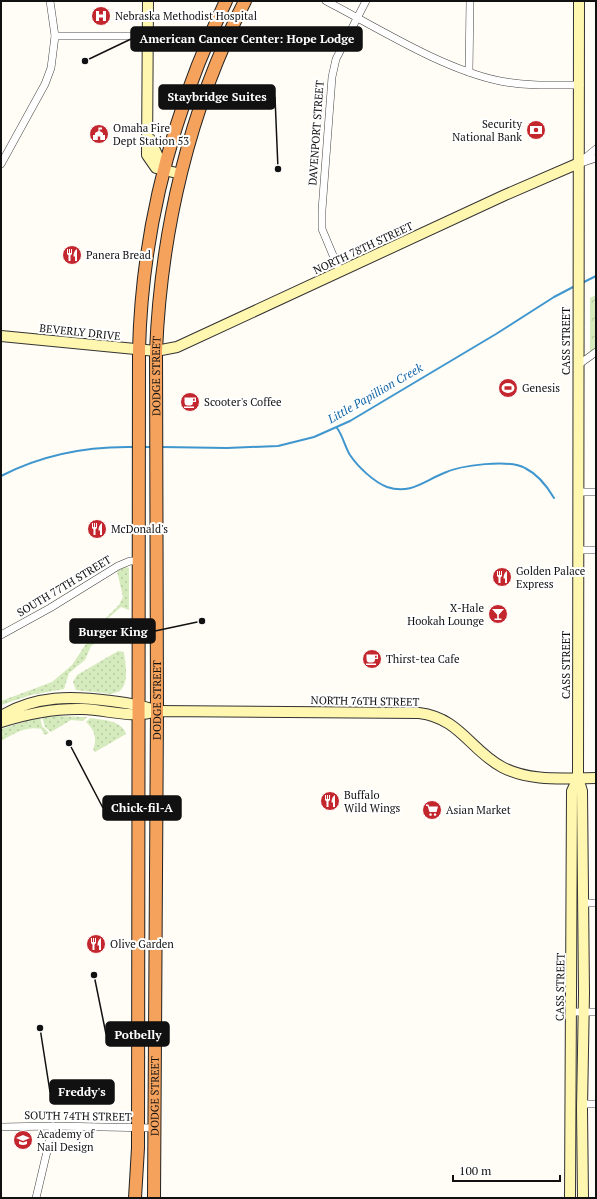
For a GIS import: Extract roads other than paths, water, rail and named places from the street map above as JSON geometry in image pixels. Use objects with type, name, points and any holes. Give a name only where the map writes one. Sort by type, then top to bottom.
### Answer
[{"type":"highway","name":"DODGE STREET","points":[[135,1198],[137,1128],[139,350],[145,265],[164,170],[190,85],[226,1]]},
{"type":"highway","name":"DODGE STREET","points":[[154,1198],[157,711],[156,351],[163,262],[181,174],[192,133],[213,74],[245,1]]},
{"type":"main road","points":[[148,1],[147,130],[153,148],[164,170],[181,174]]},
{"type":"main road","name":"CASS STREET","points":[[579,1],[578,778],[582,791],[584,903],[582,1104],[583,1198]]},
{"type":"main road","name":"NORTH 78TH STREET","points":[[156,351],[189,343],[498,198],[579,163]]},
{"type":"main road","name":"BEVERLY DRIVE","points":[[1,336],[156,351]]},
{"type":"main road","points":[[1,716],[27,704],[61,697],[78,698],[138,710]]},
{"type":"main road","points":[[1,722],[26,714],[58,709],[138,710]]},
{"type":"main road","name":"NORTH 76TH STREET","points":[[138,710],[427,714],[440,718],[452,725],[492,761],[507,769],[533,777],[596,778]]},
{"type":"main road","name":"CASS STREET","points":[[570,1198],[572,791],[578,778]]},
{"type":"street","points":[[1,164],[48,77],[53,60],[55,36],[50,1]]},
{"type":"street","points":[[326,1],[439,60],[469,72],[518,84],[580,85]]},
{"type":"street","name":"DAVENPORT STREET","points":[[340,272],[322,229],[332,69],[366,1]]},
{"type":"street","points":[[469,72],[470,1]]},
{"type":"street","points":[[55,36],[147,36]]},
{"type":"street","points":[[579,163],[596,149]]},
{"type":"street","points":[[579,163],[596,158]]},
{"type":"street","points":[[578,365],[596,352]]},
{"type":"street","points":[[578,492],[596,492]]},
{"type":"street","points":[[578,550],[596,550]]},
{"type":"street","name":"SOUTH 77TH STREET","points":[[1,635],[50,608],[118,566],[130,561],[139,561]]},
{"type":"street","points":[[584,903],[596,903]]},
{"type":"street","points":[[572,1012],[596,1012]]},
{"type":"street","points":[[582,1104],[596,1104]]},
{"type":"street","points":[[36,1198],[53,1126]]},
{"type":"street","name":"SOUTH 74TH STREET","points":[[1,1127],[53,1126],[154,1128]]},
{"type":"waterway","name":"Little Papillion Creek","points":[[582,283],[596,276]]},
{"type":"waterway","name":"Little Papillion Creek","points":[[161,447],[227,448],[278,446],[314,437],[350,421],[496,334],[554,297],[575,286]]},
{"type":"waterway","points":[[337,428],[350,455],[357,464],[372,478],[387,487],[395,489],[410,488],[452,470],[485,464],[508,464],[518,465],[534,474],[545,485],[554,498]]},
{"type":"waterway","name":"Little Papillion Creek","points":[[1,476],[33,462],[66,453],[100,448],[135,447]]},
{"type":"waterway","name":"Little Papillion Creek","points":[[143,447],[153,447]]},
{"type":"place","name":"Nebraska Methodist Hospital","points":[[101,16]]},
{"type":"place","name":"American Cancer Center: Hope Lodge","points":[[85,61]]},
{"type":"place","name":"Security National Bank","points":[[536,130]]},
{"type":"place","name":"Omaha Fire Dept Station 53","points":[[99,134]]},
{"type":"place","name":"Staybridge Suites","points":[[278,169]]},
{"type":"place","name":"Panera Bread","points":[[72,255]]},
{"type":"place","name":"Genesis","points":[[508,388]]},
{"type":"place","name":"Scooter's Coffee","points":[[190,402]]},
{"type":"place","name":"McDonald's","points":[[97,529]]},
{"type":"place","name":"Golden Palace Express","points":[[502,577]]},
{"type":"place","name":"X-Hale Hookah Lounge","points":[[498,614]]},
{"type":"place","name":"Burger King","points":[[202,621]]},
{"type":"place","name":"Thirst-tea Cafe","points":[[372,659]]},
{"type":"place","name":"Chick-fil-A","points":[[69,743]]},
{"type":"place","name":"Buffalo Wild Wings","points":[[330,801]]},
{"type":"place","name":"Asian Market","points":[[432,810]]},
{"type":"place","name":"Olive Garden","points":[[96,944]]},
{"type":"place","name":"Potbelly","points":[[94,975]]},
{"type":"place","name":"Freddy's","points":[[40,1028]]},
{"type":"place","name":"Academy of Nail Design","points":[[23,1140]]}]
